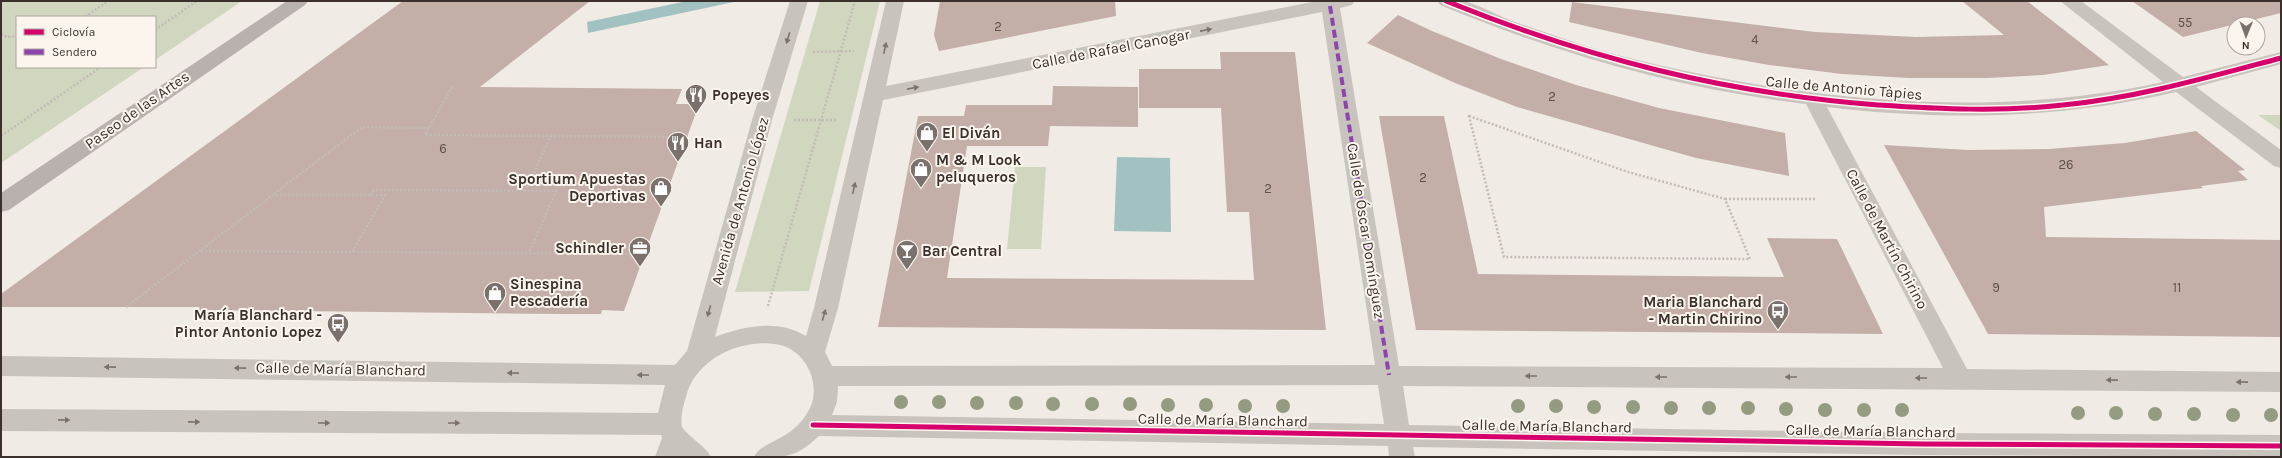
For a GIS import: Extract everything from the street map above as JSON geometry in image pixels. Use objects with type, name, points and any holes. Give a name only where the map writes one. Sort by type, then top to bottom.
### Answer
[{"type":"main road","name":"Paseo de las Artes","points":[[274,16],[293,1]]},
{"type":"main road","name":"Paseo de las Artes","points":[[1,204],[274,16],[299,1]]},
{"type":"street","name":"Avenida de Antonio López","points":[[698,356],[762,120],[799,1]]},
{"type":"street","points":[[813,352],[826,308],[896,1]]},
{"type":"street","name":"Calle de Antonio Tàpies","points":[[1446,1],[1492,21],[1593,54],[1693,80],[1814,101],[1986,110],[2087,103],[2179,85],[2281,58]]},
{"type":"street","points":[[2069,1],[2281,161]]},
{"type":"street","name":"Calle de Rafael Canogar","points":[[875,95],[1338,3]]},
{"type":"street","name":"Calle de Óscar Domínguez","points":[[1338,3],[1400,446]]},
{"type":"street","name":"Calle de Martín Chirino","points":[[1814,101],[1960,378]]},
{"type":"street","points":[[671,439],[672,398],[682,375],[698,356],[728,341],[760,334],[790,338],[813,352],[826,376],[826,400],[801,441],[767,457]]},
{"type":"street","name":"Calle de María Blanchard","points":[[1,366],[682,375]]},
{"type":"street","points":[[826,376],[1960,378],[2281,382]]},
{"type":"street","points":[[1,420],[671,439],[698,457]]},
{"type":"street","name":"Calle de María Blanchard","points":[[801,441],[874,428],[1400,446],[2000,451],[2281,446]]},
{"type":"path","points":[[86,16],[108,1]]},
{"type":"path","points":[[156,29],[197,1]]},
{"type":"path","points":[[767,310],[855,1]]},
{"type":"path","points":[[1,34],[8,37],[16,36]]},
{"type":"path","points":[[783,53],[885,51]]},
{"type":"path","points":[[1,136],[100,68]]},
{"type":"path","points":[[452,87],[425,135],[688,137]]},
{"type":"path","points":[[1725,199],[1750,259],[1504,257],[1469,116],[1624,171],[1687,190],[1725,199],[1817,199]]},
{"type":"path","points":[[762,120],[869,121]]},
{"type":"path","points":[[126,307],[362,127],[429,128]]},
{"type":"path","points":[[525,191],[551,136]]},
{"type":"path","points":[[370,195],[374,190],[556,191],[529,253]]},
{"type":"path","points":[[273,194],[385,196],[352,252]]},
{"type":"path","points":[[200,251],[645,254]]},
{"type":"green space","points":[[1,1],[242,1],[156,59],[156,16],[16,16],[16,68],[143,68],[1,163]]},
{"type":"green space","points":[[820,1],[880,1],[809,291],[735,292]]},
{"type":"green space","points":[[2258,115],[2281,115],[2281,131]]},
{"type":"green space","points":[[1015,167],[1046,167],[1041,249],[1007,249]]},
{"type":"water","points":[[687,1],[734,2],[588,33],[587,22]]},
{"type":"water","points":[[1117,157],[1170,158],[1171,232],[1114,231]]},
{"type":"building","points":[[403,1],[590,1],[480,87],[682,89],[676,104],[699,104],[624,311],[602,310],[601,314],[563,314],[198,310],[200,307],[1,307],[1,294]]},
{"type":"building","points":[[940,1],[1115,1],[1116,16],[939,51],[934,35]]},
{"type":"building","points":[[1962,1],[2027,1],[2109,65],[2043,75],[1988,78],[1908,78],[1842,74],[1769,65],[1702,53],[1569,22],[1572,2],[1815,32],[1916,37],[2004,35]]},
{"type":"building","points":[[2132,1],[2281,1],[2281,13],[2266,17],[2226,16],[2226,26],[2183,37]]},
{"type":"building","points":[[1398,15],[1432,31],[1501,59],[1576,85],[1659,108],[1785,133],[1789,176],[1696,158],[1517,107],[1455,83],[1367,43]]},
{"type":"building","points":[[1220,52],[1295,52],[1326,330],[878,327],[918,116],[964,116],[966,105],[1052,105],[1053,86],[1138,87],[1138,127],[1050,126],[1048,146],[967,146],[947,278],[1254,280],[1249,212],[1227,212],[1221,108],[1139,108],[1139,69],[1221,69]]},
{"type":"building","points":[[1379,116],[1444,116],[1478,274],[1784,277],[1767,238],[1837,239],[1883,334],[1416,330]]},
{"type":"building","points":[[2196,131],[2245,170],[2238,171],[2248,180],[2201,186],[2203,188],[2044,207],[2046,237],[2281,240],[2281,337],[1988,334],[1884,145],[1968,150],[2049,149],[2125,143]]},
{"type":"marked path","points":[[1330,6],[1389,375]]},
{"type":"cycle path","points":[[1446,1],[1555,43],[1611,60],[1666,74],[1780,95],[1896,106],[2017,109],[2065,105],[2161,89],[2281,58]]},
{"type":"cycle path","points":[[813,425],[1922,444],[2281,446]]},
{"type":"place","name":"Popeyes","points":[[696,114]]},
{"type":"place","name":"El Diván","points":[[927,152]]},
{"type":"place","name":"Han","points":[[678,162]]},
{"type":"place","name":"M & M Look peluqueros","points":[[921,188]]},
{"type":"place","name":"Sportium Apuestas Deportivas","points":[[661,208]]},
{"type":"place","name":"Schindler","points":[[640,268]]},
{"type":"place","name":"Bar Central","points":[[907,270]]},
{"type":"place","name":"Sinespina Pescadería","points":[[495,312]]},
{"type":"place","name":"Maria Blanchard - Martin Chirino","points":[[1778,330]]},
{"type":"place","name":"María Blanchard - Pintor Antonio Lopez","points":[[338,344]]}]
